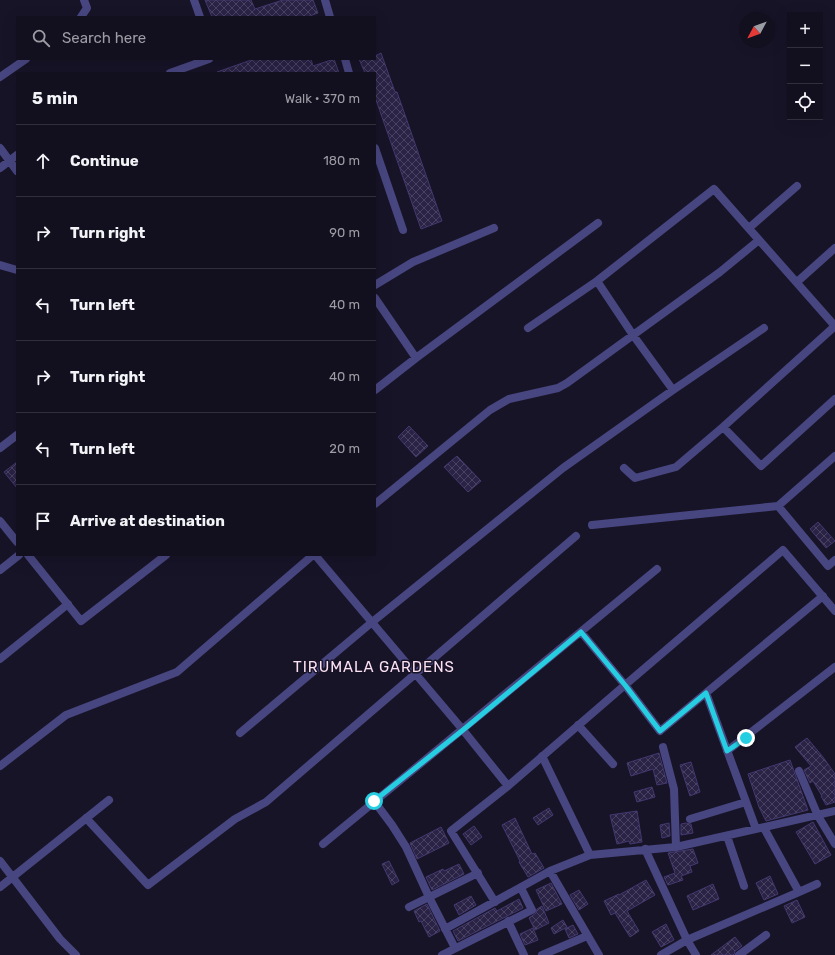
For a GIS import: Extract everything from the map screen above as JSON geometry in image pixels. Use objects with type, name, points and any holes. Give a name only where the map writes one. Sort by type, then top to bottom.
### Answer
[{"type":"street","points":[[82,16],[87,8],[84,0]]},
{"type":"street","points":[[194,0],[200,16]]},
{"type":"street","points":[[325,0],[330,16]]},
{"type":"street","points":[[0,77],[25,60]]},
{"type":"street","points":[[173,72],[206,60]]},
{"type":"street","points":[[345,60],[349,72]]},
{"type":"street","points":[[0,148],[16,170]]},
{"type":"street","points":[[376,151],[403,230]]},
{"type":"street","points":[[0,168],[16,157]]},
{"type":"street","points":[[376,176],[384,172]]},
{"type":"street","points":[[749,228],[797,186]]},
{"type":"street","points":[[528,328],[597,280],[714,189],[835,326],[723,427],[676,467],[634,478],[624,468]]},
{"type":"street","points":[[376,389],[598,223]]},
{"type":"street","points":[[376,284],[413,262],[494,228]]},
{"type":"street","points":[[376,503],[490,410],[509,399],[558,388],[567,383],[720,272],[759,240]]},
{"type":"street","points":[[797,282],[835,248]]},
{"type":"street","points":[[0,265],[16,270]]},
{"type":"street","points":[[597,280],[633,335],[673,390]]},
{"type":"street","points":[[376,299],[416,358]]},
{"type":"street","points":[[240,733],[371,623],[563,468],[764,328]]},
{"type":"street","points":[[723,427],[761,466],[835,399]]},
{"type":"street","points":[[0,448],[16,436]]},
{"type":"street","points":[[592,525],[778,506],[835,456]]},
{"type":"street","points":[[778,506],[828,566],[835,560]]},
{"type":"street","points":[[0,521],[16,541]]},
{"type":"street","points":[[86,818],[148,885],[234,819],[266,802],[576,536]]},
{"type":"street","points":[[495,902],[451,831],[508,786],[783,550],[835,611]]},
{"type":"street","points":[[0,570],[18,556]]},
{"type":"street","points":[[29,556],[81,621],[165,556]]},
{"type":"street","points":[[0,766],[66,714],[177,672],[313,556]]},
{"type":"street","points":[[315,556],[416,674],[508,786]]},
{"type":"street","points":[[323,844],[657,569]]},
{"type":"street","points":[[581,632],[625,685],[660,731],[823,596]]},
{"type":"street","points":[[0,659],[68,604]]},
{"type":"street","points":[[727,751],[835,667]]},
{"type":"street","points":[[706,693],[746,802],[760,829],[799,892]]},
{"type":"street","points":[[578,725],[613,764]]},
{"type":"street","points":[[663,747],[674,789],[676,847]]},
{"type":"street","points":[[542,756],[590,855]]},
{"type":"street","points":[[799,771],[818,816],[835,844]]},
{"type":"street","points":[[0,887],[109,800]]},
{"type":"street","points":[[374,801],[406,847],[455,948]]},
{"type":"street","points":[[690,820],[746,802]]},
{"type":"street","points":[[445,929],[550,871],[590,855],[676,847],[835,811]]},
{"type":"street","points":[[727,836],[744,886]]},
{"type":"street","points":[[646,849],[687,940],[696,955]]},
{"type":"street","points":[[0,861],[60,939],[76,955]]},
{"type":"street","points":[[550,871],[599,955]]},
{"type":"street","points":[[409,907],[478,873]]},
{"type":"street","points":[[660,955],[687,940],[817,884]]},
{"type":"street","points":[[442,955],[532,910],[521,888]]},
{"type":"street","points":[[508,921],[524,955]]},
{"type":"street","points":[[739,955],[766,935]]},
{"type":"street","points":[[542,955],[587,936]]},
{"type":"building","points":[[205,0],[251,0],[255,9],[283,0],[313,0],[318,13],[310,16],[212,16]]},
{"type":"building","points":[[381,53],[395,92],[397,92],[442,221],[421,229],[376,100],[376,72],[365,72],[359,60],[376,60],[376,56]]},
{"type":"building","points":[[251,60],[311,60],[313,66],[334,60],[339,72],[217,72]]},
{"type":"building","points":[[409,426],[428,446],[416,457],[398,437]]},
{"type":"building","points":[[457,456],[481,481],[468,492],[444,467]]},
{"type":"building","points":[[16,463],[16,487],[4,472]]},
{"type":"building","points":[[818,522],[835,541],[826,548],[810,529]]},
{"type":"building","points":[[807,738],[835,774],[835,802],[826,805],[813,781],[810,783],[804,770],[811,766],[795,747]]},
{"type":"building","points":[[659,753],[667,783],[657,785],[653,769],[631,776],[627,763]]},
{"type":"building","points":[[790,760],[808,810],[766,821],[759,807],[748,774]]},
{"type":"building","points":[[691,762],[700,792],[690,796],[680,765]]},
{"type":"building","points":[[652,787],[655,797],[637,802],[634,792]]},
{"type":"building","points":[[549,808],[553,815],[538,825],[533,818]]},
{"type":"building","points":[[637,811],[642,842],[630,844],[629,841],[617,844],[610,815]]},
{"type":"building","points":[[515,818],[532,854],[535,853],[544,868],[528,877],[519,862],[520,861],[502,825]]},
{"type":"building","points":[[813,822],[831,855],[815,864],[796,832]]},
{"type":"building","points":[[669,823],[670,836],[662,838],[660,825]]},
{"type":"building","points":[[681,824],[691,824],[693,833],[681,835]]},
{"type":"building","points":[[474,826],[482,837],[471,845],[463,834]]},
{"type":"building","points":[[441,827],[449,843],[417,859],[410,843]]},
{"type":"building","points":[[693,849],[698,863],[690,866],[692,872],[681,876],[683,880],[668,885],[664,877],[675,873],[668,853]]},
{"type":"building","points":[[389,861],[399,881],[392,885],[382,864]]},
{"type":"building","points":[[459,864],[464,874],[432,890],[426,877],[443,869],[444,871]]},
{"type":"building","points":[[770,876],[778,894],[764,900],[756,883]]},
{"type":"building","points":[[646,880],[655,895],[627,911],[639,931],[630,937],[615,913],[611,915],[604,901],[619,895]]},
{"type":"building","points":[[551,883],[562,904],[546,911],[536,890]]},
{"type":"building","points":[[713,884],[719,899],[693,910],[687,896]]},
{"type":"building","points":[[579,890],[588,904],[579,910],[570,895]]},
{"type":"building","points":[[471,896],[476,905],[459,915],[454,905]]},
{"type":"building","points":[[519,899],[523,908],[458,941],[453,931],[495,908],[497,911]]},
{"type":"building","points":[[797,900],[805,917],[792,923],[784,906]]},
{"type":"building","points":[[427,904],[440,931],[429,937],[414,911]]},
{"type":"building","points":[[542,906],[549,923],[535,930],[529,918]]},
{"type":"building","points":[[563,920],[567,927],[554,934],[551,928]]},
{"type":"building","points":[[666,924],[674,940],[661,947],[652,932]]},
{"type":"building","points":[[573,925],[578,934],[569,938],[565,929]]},
{"type":"building","points":[[533,928],[538,940],[525,945],[520,934]]},
{"type":"building","points":[[735,937],[742,946],[735,951],[734,955],[711,955]]},
{"type":"district","name":"TIRUMALA GARDENS","points":[[374,667]]},
{"type":"route","points":[[374,801],[463,730],[581,632],[625,685],[660,731],[706,693],[727,751],[746,738]]}]
